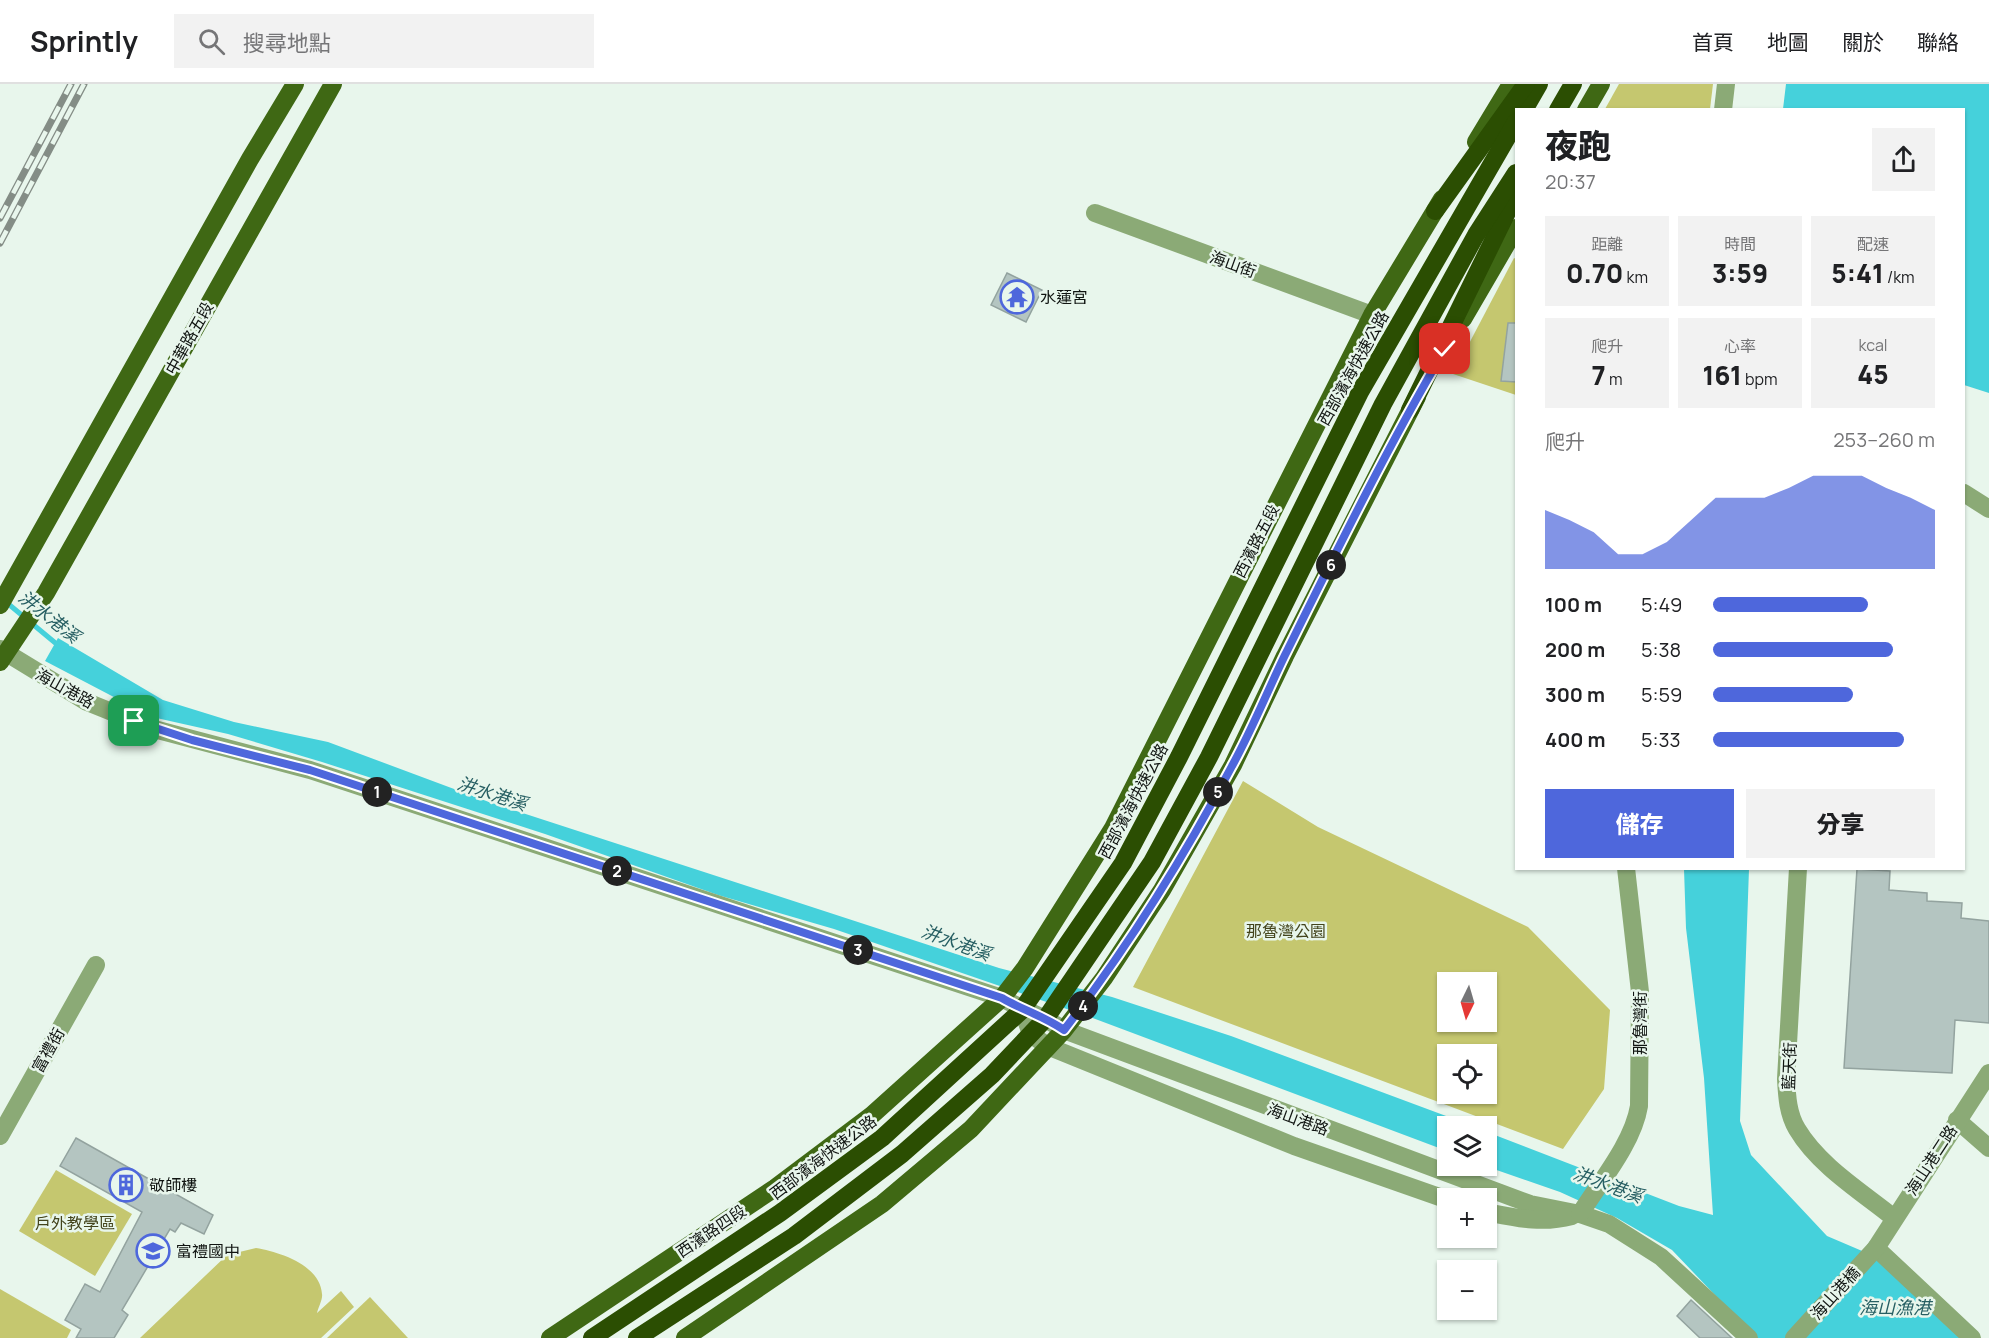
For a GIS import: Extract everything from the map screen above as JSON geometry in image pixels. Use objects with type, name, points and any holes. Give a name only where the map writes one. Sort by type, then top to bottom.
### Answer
[{"type":"highway","points":[[1435,211],[1526,84]]},
{"type":"highway","points":[[1525,108],[1539,84]]},
{"type":"highway","points":[[1559,108],[1573,84]]},
{"type":"highway","name":"西部濱海快速公路","points":[[591,1338],[780,1213],[882,1138],[1022,1010],[1123,863],[1179,757],[1360,392],[1515,124]]},
{"type":"highway","points":[[637,1338],[794,1236],[902,1154],[992,1075],[1046,1018],[1152,862],[1209,757],[1383,404],[1476,235],[1515,175]]},
{"type":"highway","points":[[1410,410],[1515,196]]},
{"type":"main road","name":"中華路五段","points":[[0,605],[250,159],[295,84]]},
{"type":"main road","name":"中華路五段","points":[[2,654],[46,593],[333,84]]},
{"type":"main road","name":"西濱路五段","points":[[1002,998],[1025,968],[1113,828],[1372,315],[1510,84]]},
{"type":"main road","points":[[1587,108],[1601,84]]},
{"type":"main road","points":[[685,1338],[882,1204],[971,1129],[1064,1030],[1104,978],[1162,891],[1233,765],[1285,656],[1410,410],[1515,230]]},
{"type":"main road","name":"西濱路四段","points":[[550,1338],[793,1175],[872,1115],[1002,998]]},
{"type":"street","points":[[1723,108],[1726,84]]},
{"type":"street","name":"海山街","points":[[1095,213],[1372,315]]},
{"type":"street","points":[[1965,494],[1989,509]]},
{"type":"street","name":"海山港路","points":[[2,654],[87,702],[154,729],[310,770],[1002,998],[1022,1010],[1046,1018],[1064,1030],[1295,1118],[1530,1204],[1580,1214],[1609,1224],[1661,1257],[1749,1338]]},
{"type":"street","name":"那魯灣街","points":[[1580,1214],[1629,1138],[1639,1106],[1640,992],[1626,870]]},
{"type":"street","name":"藍天街","points":[[1798,870],[1786,1079],[1788,1107],[1797,1129],[1823,1159],[1894,1218]]},
{"type":"street","name":"富禮街","points":[[0,1136],[96,965]]},
{"type":"street","points":[[1022,1010],[1031,1034]]},
{"type":"street","name":"海山港路","points":[[1031,1034],[1047,1047],[1283,1142],[1437,1196]]},
{"type":"street","name":"海山港二路","points":[[1876,1248],[1989,1073]]},
{"type":"street","points":[[1283,1142],[1295,1118]]},
{"type":"street","points":[[1957,1120],[1989,1148]]},
{"type":"street","points":[[1497,1214],[1530,1221],[1553,1221],[1580,1214]]},
{"type":"street","points":[[1876,1248],[1972,1338]]},
{"type":"street","name":"海山港橋","points":[[1794,1338],[1876,1248]]},
{"type":"green space","points":[[1619,84],[1713,84],[1710,108],[1606,108]]},
{"type":"green space","points":[[1514,258],[1515,258],[1515,395],[1453,374]]},
{"type":"green space","name":"那魯灣公園","points":[[1243,781],[1318,827],[1528,927],[1610,1010],[1604,1089],[1563,1149],[1497,1124],[1497,1116],[1475,1116],[1444,1104],[1497,1104],[1497,1044],[1437,1044],[1437,1102],[1133,987]]},
{"type":"green space","name":"戶外教學區","points":[[56,1170],[132,1214],[95,1276],[19,1231]]},
{"type":"green space","points":[[256,1248],[287,1257],[307,1268],[314,1275],[320,1284],[322,1294],[317,1313],[341,1291],[354,1307],[321,1338],[140,1338],[227,1255]]},
{"type":"green space","points":[[0,1289],[71,1330],[67,1338],[0,1338]]},
{"type":"green space","points":[[370,1297],[408,1338],[327,1338]]},
{"type":"water","points":[[1786,84],[1989,84],[1989,393],[1965,385],[1965,108],[1783,108]]},
{"type":"water","points":[[58,638],[163,700],[234,722],[328,742],[489,802],[999,968],[1112,997],[1231,1036],[1446,1116],[1437,1116],[1437,1147],[1090,1017],[834,929],[718,895],[545,834],[322,762],[228,734],[152,717],[45,661]]},
{"type":"water","name":"海山漁港","points":[[1684,870],[1749,870],[1740,1121],[1751,1155],[1827,1236],[1895,1265],[1972,1338],[1756,1338],[1672,1250],[1617,1218],[1560,1192],[1497,1170],[1497,1136],[1679,1206],[1713,1215],[1704,1078],[1686,928]]},
{"type":"building","name":"水蓮宮","points":[[1007,273],[1042,290],[1026,322],[991,305]]},
{"type":"building","points":[[1508,323],[1515,323],[1515,382],[1501,381]]},
{"type":"building","points":[[1857,870],[1890,871],[1889,890],[1927,893],[1927,901],[1962,903],[1961,918],[1989,921],[1989,1023],[1955,1020],[1952,1073],[1844,1068]]},
{"type":"building","points":[[76,1138],[213,1215],[204,1234],[181,1223],[175,1232],[170,1229],[122,1310],[128,1315],[114,1338],[76,1338],[81,1329],[65,1320],[85,1284],[100,1292],[142,1212],[60,1166]]},
{"type":"building","points":[[1691,1300],[1732,1338],[1700,1338],[1677,1316]]},
{"type":"waterway","name":"汫水港溪","points":[[6,602],[59,646]]},
{"type":"railway","points":[[0,218],[71,84]]},
{"type":"railway","points":[[0,243],[84,84]]},
{"type":"place","name":"水蓮宮","points":[[1017,297]]},
{"type":"place","name":"敬師樓","points":[[126,1185]]},
{"type":"place","name":"富禮國中","points":[[153,1251]]},
{"type":"route","points":[[134,721],[192,740],[310,770],[1002,998],[1022,1010],[1046,1018],[1064,1030],[1104,978],[1162,891],[1233,765],[1285,656],[1410,410],[1445,349]]}]
